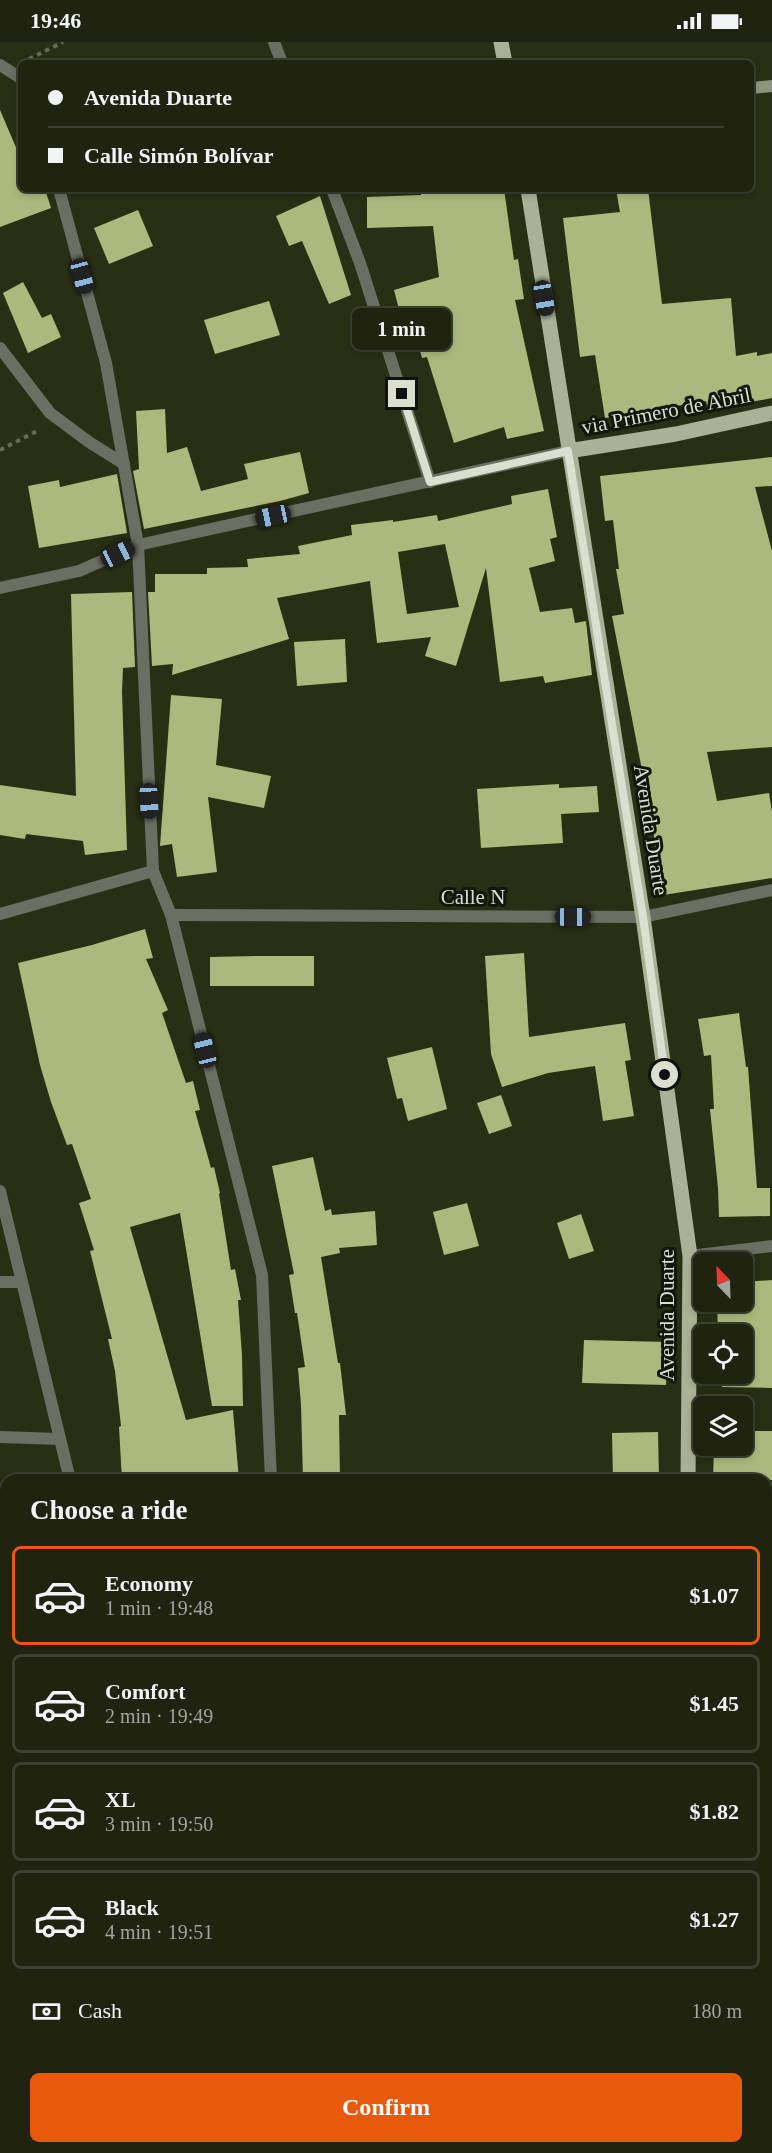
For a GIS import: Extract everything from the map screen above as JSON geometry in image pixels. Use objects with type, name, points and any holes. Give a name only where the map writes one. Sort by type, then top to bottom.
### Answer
[{"type":"main road","points":[[501,42],[504,60]]},
{"type":"main road","points":[[754,88],[772,86]]},
{"type":"main road","name":"Avenida Duarte","points":[[528,192],[643,917],[690,1256],[688,1474]]},
{"type":"main road","name":"via Primero de Abril","points":[[568,451],[676,435],[772,413]]},
{"type":"street","points":[[274,42],[281,60]]},
{"type":"street","points":[[0,65],[18,76]]},
{"type":"street","points":[[60,192],[106,363],[138,544],[153,871],[171,915],[262,1275],[271,1474]]},
{"type":"street","points":[[333,192],[360,264],[430,482]]},
{"type":"street","points":[[0,348],[50,413],[124,464]]},
{"type":"street","points":[[0,588],[79,571],[138,544],[568,451]]},
{"type":"street","points":[[0,914],[153,871]]},
{"type":"street","name":"Calle N","points":[[171,915],[643,917],[772,890]]},
{"type":"street","points":[[0,1191],[69,1474]]},
{"type":"street","points":[[690,1256],[772,1246]]},
{"type":"street","points":[[0,1282],[22,1282]]},
{"type":"street","points":[[0,1437],[60,1439]]},
{"type":"path","points":[[27,60],[63,42]]},
{"type":"path","points":[[0,450],[59,420]]},
{"type":"building","points":[[0,110],[18,152],[18,192],[46,192],[51,208],[0,227]]},
{"type":"building","points":[[420,192],[504,192],[514,260],[518,259],[524,299],[515,300],[544,431],[507,439],[504,427],[454,443],[427,357],[422,358],[412,322],[403,325],[394,290],[439,277],[433,226],[367,228],[367,197],[421,195]]},
{"type":"building","points":[[617,192],[648,192],[662,304],[731,298],[736,356],[757,352],[757,356],[772,353],[772,398],[708,410],[706,401],[605,418],[595,355],[580,357],[563,218],[620,212]]},
{"type":"building","points":[[320,196],[351,295],[329,304],[302,241],[289,246],[276,216]]},
{"type":"building","points":[[138,210],[153,246],[109,264],[94,228]]},
{"type":"building","points":[[23,282],[42,318],[51,314],[61,337],[28,353],[3,293]]},
{"type":"building","points":[[269,301],[280,335],[215,354],[204,320]]},
{"type":"building","points":[[165,409],[167,453],[187,447],[201,491],[248,479],[244,464],[300,452],[309,493],[144,529],[133,471],[139,469],[136,411]]},
{"type":"building","points":[[772,457],[772,486],[755,487],[772,551],[772,747],[707,752],[717,801],[769,793],[772,812],[772,878],[663,895],[650,811],[612,616],[624,614],[616,569],[619,569],[613,520],[605,521],[600,476]]},
{"type":"building","points":[[117,474],[127,533],[39,548],[28,486],[59,480],[60,487]]},
{"type":"building","points":[[548,489],[557,537],[550,539],[555,561],[529,568],[540,612],[572,608],[575,623],[586,621],[592,675],[545,683],[543,676],[500,682],[486,568],[456,666],[425,656],[431,637],[377,643],[370,581],[277,598],[289,639],[172,675],[173,664],[152,666],[148,592],[155,592],[155,574],[207,574],[207,568],[248,567],[247,559],[300,554],[298,546],[352,535],[351,525],[393,520],[393,522],[437,515],[438,521],[512,504],[511,496]],"holes":[[[445,544],[459,607],[407,614],[398,552]]]},
{"type":"building","points":[[132,592],[135,667],[123,668],[122,691],[127,850],[85,855],[83,841],[26,834],[25,839],[0,835],[0,785],[76,796],[71,594]]},
{"type":"building","points":[[345,639],[347,682],[297,686],[294,642]]},
{"type":"building","points":[[171,695],[222,699],[216,765],[271,776],[264,808],[208,797],[217,872],[177,877],[172,844],[160,846]]},
{"type":"building","points":[[559,784],[559,788],[597,786],[599,812],[561,814],[563,843],[481,848],[477,789]]},
{"type":"building","points":[[145,929],[153,958],[146,959],[168,1010],[162,1013],[186,1083],[193,1081],[200,1110],[195,1111],[211,1168],[214,1167],[231,1270],[235,1269],[241,1300],[238,1300],[243,1406],[212,1406],[180,1213],[130,1227],[186,1420],[233,1410],[238,1474],[122,1474],[119,1427],[121,1426],[115,1371],[108,1339],[112,1339],[90,1251],[94,1250],[79,1203],[91,1199],[72,1144],[67,1145],[51,1102],[40,1065],[18,963]]},
{"type":"building","points":[[524,953],[529,1037],[625,1023],[631,1060],[625,1061],[634,1116],[603,1121],[595,1066],[548,1073],[502,1087],[491,1054],[485,956]]},
{"type":"building","points":[[314,956],[314,986],[210,986],[210,957]]},
{"type":"building","points":[[739,1013],[746,1067],[748,1067],[757,1188],[770,1188],[770,1216],[719,1217],[710,1109],[714,1109],[711,1055],[704,1056],[698,1019]]},
{"type":"building","points":[[432,1047],[447,1109],[408,1121],[402,1098],[397,1099],[387,1058]]},
{"type":"building","points":[[501,1095],[512,1126],[489,1134],[477,1103]]},
{"type":"building","points":[[313,1157],[325,1211],[331,1209],[332,1215],[375,1211],[377,1245],[339,1248],[340,1253],[321,1257],[338,1363],[340,1363],[346,1415],[339,1415],[340,1474],[303,1474],[298,1368],[305,1367],[289,1275],[294,1274],[272,1166]]},
{"type":"building","points":[[467,1203],[479,1246],[444,1255],[433,1212]]},
{"type":"building","points":[[581,1214],[594,1251],[569,1259],[557,1223]]},
{"type":"building","points":[[772,1280],[772,1388],[722,1387],[722,1384],[753,1384],[753,1324],[718,1324],[717,1312],[753,1312],[753,1281]]},
{"type":"building","points":[[584,1340],[668,1342],[666,1385],[582,1383]]},
{"type":"building","points":[[753,1431],[772,1431],[772,1474],[713,1474],[714,1456],[753,1456]]},
{"type":"building","points":[[658,1432],[659,1474],[613,1474],[612,1433]]},
{"type":"route","points":[[402,394],[430,482],[568,451],[643,917],[665,1075]]}]
